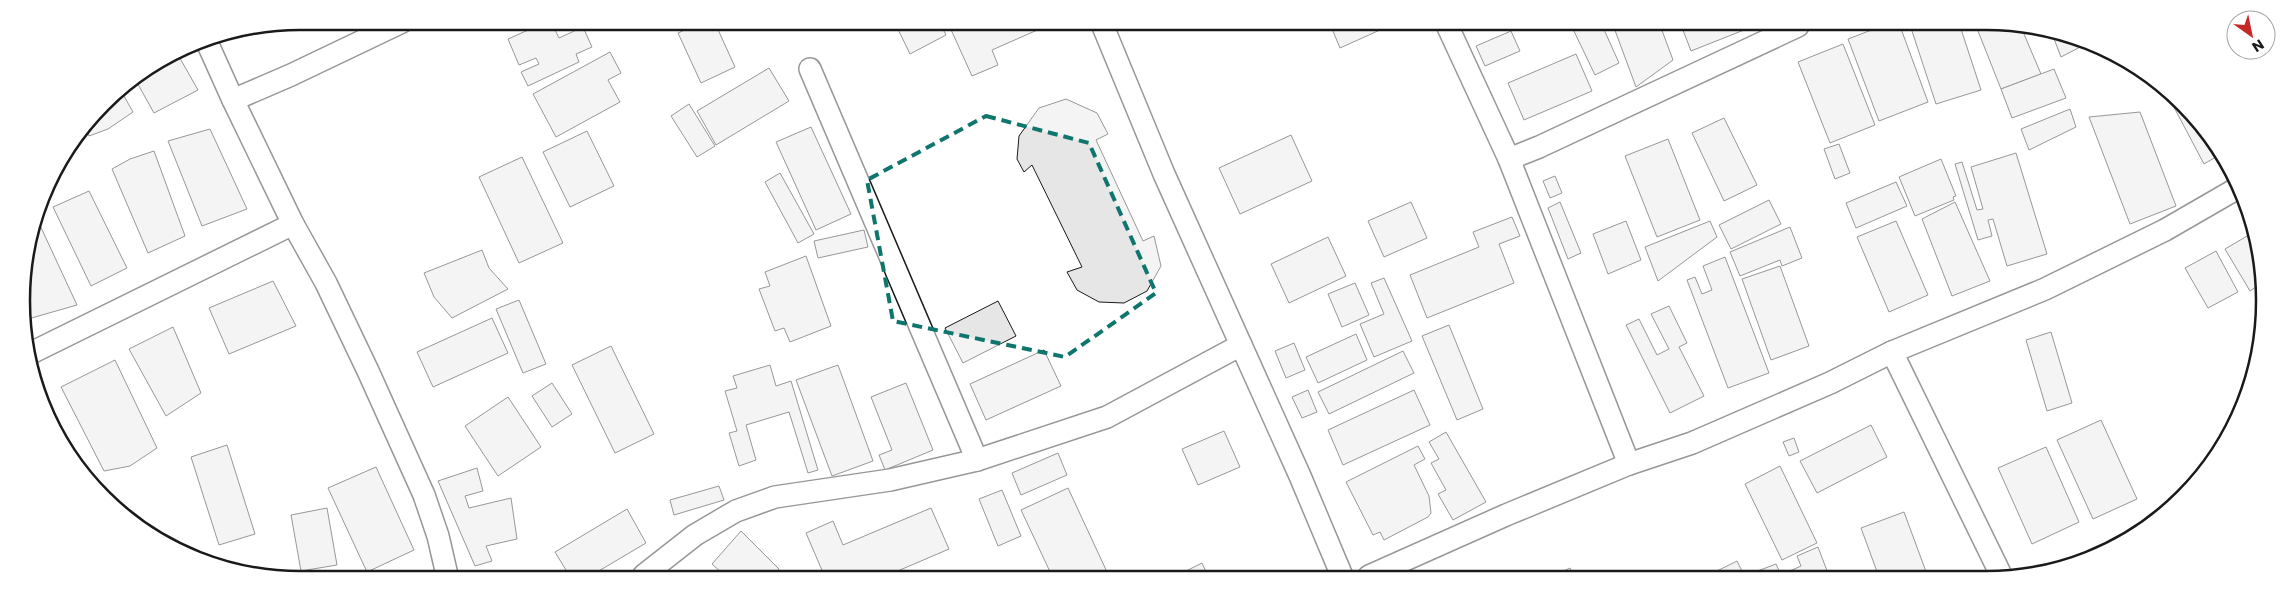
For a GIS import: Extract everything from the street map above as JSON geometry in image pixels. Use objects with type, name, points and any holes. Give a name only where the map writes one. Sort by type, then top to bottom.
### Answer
[{"type":"street","points":[[233,100],[291,75],[385,30]]},
{"type":"street","points":[[1104,30],[1164,174],[1340,571]]},
{"type":"street","points":[[1449,30],[1509,159],[1629,464]]},
{"type":"street","points":[[1509,159],[1539,147],[1767,32]]},
{"type":"street","points":[[209,46],[293,224],[331,292],[424,495],[438,536],[446,571]]},
{"type":"street","points":[[810,69],[977,460]]},
{"type":"street","points":[[1380,571],[1506,515],[1629,464],[1692,443],[1830,382],[1892,352],[2045,289],[2165,230],[2232,191]]},
{"type":"street","points":[[35,351],[293,224]]},
{"type":"street","points":[[649,571],[694,535],[736,511],[776,497],[890,480],[977,460],[1107,417],[1241,345]]},
{"type":"street","points":[[1892,352],[1999,570]]},
{"type":"highlighted area","points":[[986,116],[1089,143],[1156,293],[1065,357],[893,321],[867,180]]},
{"type":"building","points":[[528,30],[555,30],[559,38],[576,30],[584,30],[592,47],[576,54],[579,62],[528,86],[521,72],[539,64],[536,58],[519,65],[508,39]]},
{"type":"building","points":[[685,30],[718,30],[735,67],[701,83],[678,33]]},
{"type":"building","points":[[898,30],[944,30],[946,35],[910,54]]},
{"type":"building","points":[[951,30],[1037,30],[992,50],[998,65],[972,76]]},
{"type":"building","points":[[1332,30],[1380,30],[1340,48]]},
{"type":"building","points":[[1573,30],[1604,30],[1619,63],[1595,75]]},
{"type":"building","points":[[1615,30],[1662,30],[1673,60],[1636,87]]},
{"type":"building","points":[[1683,30],[1744,30],[1691,51]]},
{"type":"building","points":[[1872,30],[1901,30],[1928,102],[1879,121],[1848,39]]},
{"type":"building","points":[[1912,30],[1961,30],[1981,90],[1936,104]]},
{"type":"building","points":[[1978,30],[2023,32],[2041,74],[2001,89]]},
{"type":"building","points":[[1511,31],[1520,51],[1485,66],[1476,46]]},
{"type":"building","points":[[2054,39],[2080,47],[2061,57]]},
{"type":"building","points":[[1843,44],[1875,125],[1830,143],[1798,62]]},
{"type":"building","points":[[610,52],[621,73],[608,80],[620,102],[556,137],[533,94]]},
{"type":"building","points":[[1576,54],[1592,91],[1524,120],[1508,83]]},
{"type":"building","points":[[180,58],[198,90],[154,113],[138,85],[165,66]]},
{"type":"building","points":[[769,68],[789,101],[716,145],[697,111]]},
{"type":"building","points":[[2054,69],[2066,98],[2012,118],[2001,89]]},
{"type":"building","points":[[124,96],[133,112],[108,129],[89,136],[88,134],[97,122]]},
{"type":"building","points":[[1066,99],[1097,113],[1108,134],[1096,140],[1143,241],[1154,236],[1161,266],[1147,291],[1124,303],[1099,302],[1077,290],[1067,272],[1082,267],[1032,165],[1024,172],[1017,159],[1019,136],[1039,108]]},
{"type":"building","points":[[689,104],[715,146],[697,157],[671,116]]},
{"type":"building","points":[[2173,105],[2189,122],[2215,158],[2204,164]]},
{"type":"building","points":[[2070,109],[2076,127],[2029,150],[2021,129]]},
{"type":"building","points":[[2140,112],[2176,206],[2130,224],[2089,117]]},
{"type":"building","points":[[1724,118],[1757,185],[1724,201],[1692,133]]},
{"type":"building","points":[[811,127],[851,214],[816,230],[776,142]]},
{"type":"building","points":[[210,129],[247,209],[202,226],[168,141]]},
{"type":"building","points":[[587,131],[614,186],[570,207],[543,152]]},
{"type":"building","points":[[1291,135],[1312,181],[1240,214],[1219,168]]},
{"type":"building","points":[[1668,139],[1700,220],[1657,237],[1625,156]]},
{"type":"building","points":[[1839,144],[1850,173],[1835,179],[1824,149]]},
{"type":"building","points":[[154,151],[185,236],[148,253],[112,169],[130,159]]},
{"type":"building","points":[[2016,153],[2047,254],[2007,266],[1993,219],[1988,220],[1992,236],[1978,240],[1955,164],[1962,162],[1977,210],[1983,209],[1971,167]]},
{"type":"building","points":[[522,157],[563,243],[519,263],[479,177]]},
{"type":"building","points":[[1941,159],[1956,196],[1953,197],[1954,200],[1915,216],[1899,177]]},
{"type":"building","points":[[780,173],[814,234],[798,243],[765,182]]},
{"type":"building","points":[[1555,176],[1562,193],[1550,198],[1543,181]]},
{"type":"building","points":[[1896,182],[1907,206],[1856,228],[1846,203]]},
{"type":"building","points":[[89,191],[127,268],[91,286],[53,207]]},
{"type":"building","points":[[1769,200],[1781,224],[1731,249],[1719,225]]},
{"type":"building","points":[[1411,202],[1427,238],[1384,257],[1368,221]]},
{"type":"building","points":[[1560,202],[1581,253],[1568,259],[1548,208]]},
{"type":"building","points":[[1955,202],[1990,281],[1952,296],[1922,219]]},
{"type":"building","points":[[1512,217],[1520,236],[1499,244],[1514,283],[1427,318],[1410,275],[1479,247],[1473,232]]},
{"type":"building","points":[[1626,221],[1641,260],[1608,274],[1593,234]]},
{"type":"building","points":[[1710,221],[1717,237],[1658,281],[1645,247]]},
{"type":"building","points":[[1896,221],[1928,295],[1889,312],[1857,237]]},
{"type":"building","points":[[40,226],[77,305],[31,318],[32,265]]},
{"type":"building","points":[[1790,227],[1802,258],[1782,266],[1780,260],[1740,276],[1730,252]]},
{"type":"building","points":[[864,230],[868,247],[818,258],[814,241]]},
{"type":"building","points":[[2248,235],[2254,265],[2255,287],[2250,291],[2225,249]]},
{"type":"building","points":[[1328,237],[1346,276],[1289,303],[1271,264]]},
{"type":"building","points":[[482,250],[489,268],[508,289],[452,318],[434,297],[424,273]]},
{"type":"building","points":[[2216,251],[2238,292],[2208,308],[2185,268]]},
{"type":"building","points":[[806,256],[831,326],[790,342],[784,328],[775,331],[759,289],[770,286],[765,272]]},
{"type":"building","points":[[1725,257],[1769,373],[1728,388],[1687,280],[1695,277],[1702,294],[1712,290],[1703,266]]},
{"type":"building","points":[[1780,266],[1809,346],[1771,360],[1742,279]]},
{"type":"building","points":[[1384,278],[1412,341],[1374,357],[1360,324],[1384,314],[1371,283]]},
{"type":"building","points":[[273,281],[296,326],[229,354],[209,308]]},
{"type":"building","points":[[1355,283],[1369,315],[1342,327],[1328,294]]},
{"type":"building","points":[[519,300],[546,364],[523,373],[496,309]]},
{"type":"building","points":[[998,301],[1016,336],[963,363],[945,328]]},
{"type":"building","points":[[1669,306],[1687,343],[1679,347],[1704,396],[1670,413],[1626,325],[1639,319],[1657,355],[1669,349],[1651,314]]},
{"type":"building","points":[[492,318],[508,353],[433,387],[417,352]]},
{"type":"building","points":[[1449,325],[1483,409],[1457,420],[1422,336]]},
{"type":"building","points":[[173,327],[201,393],[166,416],[129,349]]},
{"type":"building","points":[[2051,332],[2072,403],[2047,411],[2026,340]]},
{"type":"building","points":[[1356,334],[1367,360],[1318,383],[1306,357]]},
{"type":"building","points":[[1294,343],[1305,370],[1286,378],[1275,351]]},
{"type":"building","points":[[611,346],[654,434],[615,453],[572,365]]},
{"type":"building","points":[[1044,350],[1061,386],[986,420],[970,384]]},
{"type":"building","points":[[1403,351],[1414,373],[1329,414],[1318,392]]},
{"type":"building","points":[[115,360],[157,448],[130,466],[104,471],[61,387]]},
{"type":"building","points":[[770,365],[776,386],[791,381],[818,470],[808,473],[789,412],[746,425],[756,460],[739,466],[729,433],[737,431],[725,391],[737,388],[733,376]]},
{"type":"building","points":[[838,365],[873,461],[832,476],[796,380]]},
{"type":"building","points":[[552,383],[572,414],[552,427],[532,396]]},
{"type":"building","points":[[906,383],[933,450],[885,470],[879,455],[892,450],[871,397]]},
{"type":"building","points":[[1308,390],[1317,412],[1302,418],[1292,397]]},
{"type":"building","points":[[1414,390],[1430,425],[1343,465],[1328,430]]},
{"type":"building","points":[[508,397],[541,447],[498,476],[465,426]]},
{"type":"building","points":[[2101,420],[2137,499],[2093,519],[2057,440]]},
{"type":"building","points":[[1871,425],[1887,457],[1817,493],[1800,461]]},
{"type":"building","points":[[1224,431],[1240,467],[1198,485],[1182,449]]},
{"type":"building","points":[[1446,432],[1486,502],[1453,520],[1438,494],[1446,490],[1431,463],[1439,459],[1429,442]]},
{"type":"building","points":[[1794,438],[1799,452],[1789,456],[1783,442]]},
{"type":"building","points":[[227,445],[255,534],[219,545],[191,457]]},
{"type":"building","points":[[1418,446],[1425,459],[1414,465],[1429,496],[1431,513],[1428,517],[1384,540],[1380,532],[1373,535],[1346,482]]},
{"type":"building","points":[[2046,447],[2079,522],[2032,544],[1998,468]]},
{"type":"building","points":[[1058,453],[1067,475],[1021,495],[1012,473]]},
{"type":"building","points":[[1780,466],[1817,543],[1782,560],[1745,484]]},
{"type":"building","points":[[376,467],[414,550],[367,571],[328,488]]},
{"type":"building","points":[[477,468],[483,491],[465,496],[469,508],[511,498],[517,539],[486,546],[492,561],[475,566],[438,481]]},
{"type":"building","points":[[719,486],[724,500],[674,515],[670,500]]},
{"type":"building","points":[[1068,488],[1107,571],[1050,571],[1021,510]]},
{"type":"building","points":[[1002,490],[1021,536],[998,546],[979,499]]},
{"type":"building","points":[[327,508],[337,565],[301,571],[291,515]]},
{"type":"building","points":[[931,508],[949,549],[898,571],[822,571],[806,533],[833,521],[843,545]]},
{"type":"building","points":[[627,509],[646,543],[599,571],[567,571],[555,552]]},
{"type":"building","points":[[1904,512],[1926,571],[1877,571],[1861,528]]},
{"type":"building","points":[[741,531],[779,569],[777,571],[720,571],[712,564]]},
{"type":"building","points":[[1818,547],[1827,571],[1790,571],[1801,566],[1797,556]]},
{"type":"building","points":[[1737,561],[1742,571],[1717,571]]},
{"type":"building","points":[[1202,563],[1206,571],[1186,571]]},
{"type":"building","points":[[1776,564],[1779,571],[1758,571]]}]
